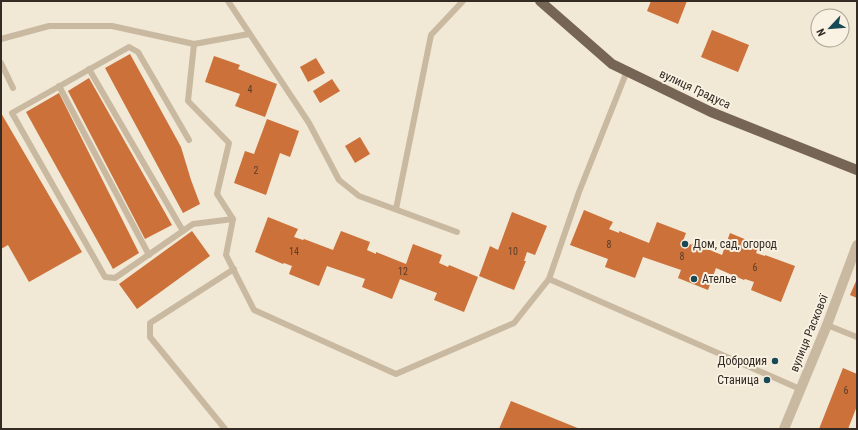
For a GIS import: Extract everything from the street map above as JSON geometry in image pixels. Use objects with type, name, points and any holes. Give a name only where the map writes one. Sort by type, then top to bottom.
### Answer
[{"type":"main road","name":"вулиця Градуса","points":[[540,1],[612,64],[712,112],[857,170]]},
{"type":"street","name":"вулиця Раскової","points":[[784,429],[827,325],[857,245]]},
{"type":"lane","points":[[228,1],[308,123],[339,180],[359,196],[456,232]]},
{"type":"lane","points":[[396,209],[430,35],[463,1]]},
{"type":"lane","points":[[1,39],[49,26],[112,26],[194,44],[249,34]]},
{"type":"lane","points":[[194,44],[188,101],[229,143],[217,194],[233,219],[226,255],[254,310],[396,374],[514,323],[549,279],[579,192],[627,71]]},
{"type":"lane","points":[[189,140],[138,52],[129,47],[12,112],[106,277],[115,278],[193,224],[233,219]]},
{"type":"lane","points":[[1,63],[13,88]]},
{"type":"lane","points":[[89,69],[183,231]]},
{"type":"lane","points":[[59,86],[149,255]]},
{"type":"lane","points":[[225,429],[150,337],[150,323],[234,269]]},
{"type":"lane","points":[[549,279],[800,390]]},
{"type":"lane","points":[[827,325],[857,337]]},
{"type":"building","points":[[651,1],[687,1],[678,24],[647,11]]},
{"type":"building","points":[[712,30],[749,45],[738,72],[701,57]]},
{"type":"building","points":[[130,54],[181,147],[200,204],[183,213],[105,68]]},
{"type":"building","points":[[214,56],[240,65],[238,69],[277,84],[265,117],[235,106],[240,94],[205,82]]},
{"type":"building","points":[[316,58],[325,73],[308,82],[300,67]]},
{"type":"building","points":[[89,78],[172,225],[145,239],[68,91]]},
{"type":"building","points":[[332,79],[340,91],[320,103],[313,91]]},
{"type":"building","points":[[59,93],[139,253],[113,269],[26,112]]},
{"type":"building","points":[[1,113],[82,252],[29,282],[8,245],[1,249]]},
{"type":"building","points":[[267,119],[299,131],[290,157],[280,153],[266,195],[234,183],[245,151],[254,154]]},
{"type":"building","points":[[360,137],[370,154],[355,163],[345,146]]},
{"type":"building","points":[[584,210],[613,222],[609,229],[619,233],[619,231],[649,243],[657,222],[686,233],[683,241],[692,245],[693,243],[722,255],[730,233],[759,245],[756,253],[795,266],[781,302],[751,290],[754,282],[744,280],[716,268],[708,290],[678,278],[681,270],[643,257],[635,278],[605,267],[608,259],[570,245]]},
{"type":"building","points":[[512,212],[547,226],[535,255],[527,252],[524,261],[526,261],[514,290],[479,276],[490,246],[498,250]]},
{"type":"building","points":[[268,217],[298,229],[294,237],[304,239],[333,250],[341,231],[370,242],[367,250],[406,264],[413,244],[442,255],[439,263],[448,267],[449,265],[478,277],[464,312],[434,300],[437,293],[400,279],[392,299],[362,287],[365,279],[327,266],[319,286],[289,274],[292,266],[283,264],[255,252]]},
{"type":"building","points":[[192,231],[210,256],[137,309],[119,284]]},
{"type":"building","points":[[857,279],[857,298],[850,295]]},
{"type":"building","points":[[843,368],[857,374],[857,406],[848,429],[819,429]]},
{"type":"building","points":[[511,401],[580,429],[499,429]]},
{"type":"place","name":"Дом, сад, огород","points":[[685,244]]},
{"type":"place","name":"Ателье","points":[[694,279]]},
{"type":"place","name":"Добродия","points":[[775,361]]},
{"type":"place","name":"Станица","points":[[767,380]]}]
